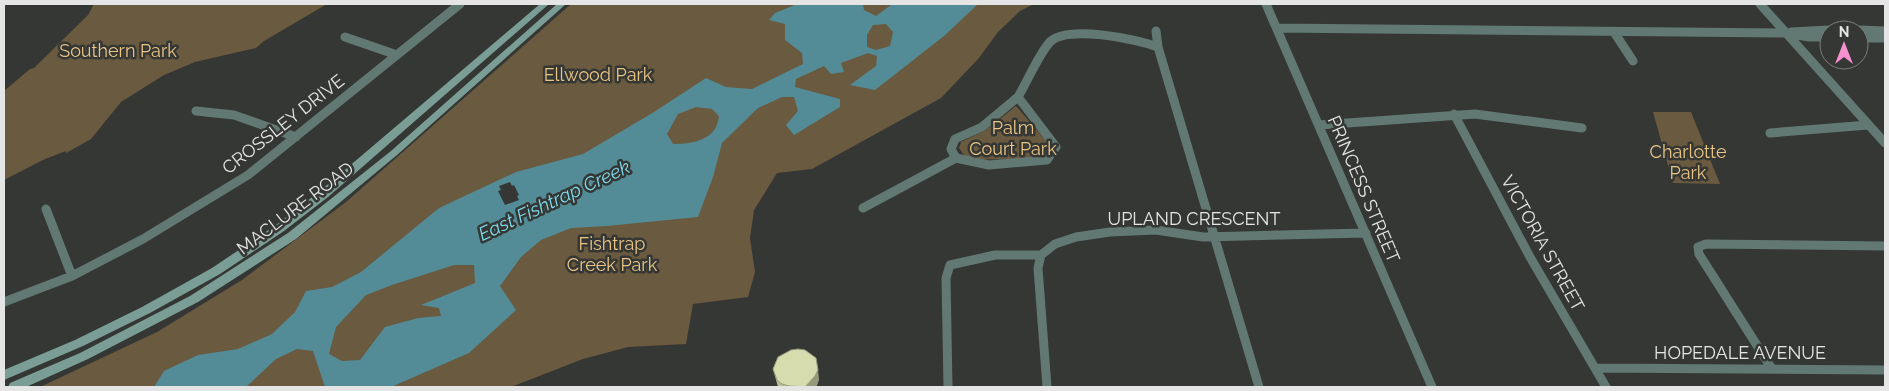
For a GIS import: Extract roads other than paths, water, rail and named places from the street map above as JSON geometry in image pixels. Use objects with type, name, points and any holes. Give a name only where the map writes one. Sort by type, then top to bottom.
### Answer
[{"type":"main road","name":"MACLURE ROAD","points":[[4,375],[79,343],[146,310],[216,271],[262,241],[324,194],[545,4]]},
{"type":"main road","name":"MACLURE ROAD","points":[[14,387],[84,356],[194,299],[292,236],[379,165],[562,4]]},
{"type":"street","name":"CROSSLEY DRIVE","points":[[4,302],[72,276],[144,239],[248,175],[460,4]]},
{"type":"street","name":"PRINCESS STREET","points":[[1266,4],[1432,387]]},
{"type":"street","points":[[1760,4],[1885,143]]},
{"type":"street","points":[[1276,28],[1786,33],[1819,37]]},
{"type":"street","points":[[1786,33],[1802,30],[1819,30]]},
{"type":"street","points":[[1869,30],[1885,31]]},
{"type":"street","points":[[1156,31],[1158,47],[1259,387]]},
{"type":"street","points":[[1614,32],[1633,61]]},
{"type":"street","points":[[1018,97],[1056,147],[1047,160],[1027,163],[970,163],[956,158],[951,149],[955,139],[982,127],[1018,97],[1050,42],[1058,37],[1071,35],[1126,37],[1143,40],[1158,47]]},
{"type":"street","points":[[345,37],[397,55]]},
{"type":"street","points":[[1869,38],[1885,38]]},
{"type":"street","points":[[196,111],[234,115],[296,137]]},
{"type":"street","name":"VICTORIA STREET","points":[[1454,114],[1530,258],[1606,387]]},
{"type":"street","points":[[1319,125],[1475,114],[1582,128]]},
{"type":"street","points":[[1770,133],[1868,125]]},
{"type":"street","points":[[862,208],[956,158]]},
{"type":"street","points":[[46,209],[72,276]]},
{"type":"street","name":"UPLAND CRESCENT","points":[[1041,255],[1055,244],[1076,237],[1110,232],[1156,230],[1215,237],[1366,233]]},
{"type":"street","points":[[1772,369],[1699,254],[1698,247],[1706,244],[1885,246]]},
{"type":"street","points":[[948,387],[946,278],[950,265],[986,256],[1025,253],[1041,255],[1038,268],[1047,387]]},
{"type":"street","name":"HOPEDALE AVENUE","points":[[1595,368],[1885,370]]},
{"type":"water","name":"East Fishtrap Creek","points":[[797,4],[863,4],[864,10],[876,16],[891,5],[889,4],[978,4],[944,36],[875,90],[850,85],[876,66],[877,56],[868,53],[841,63],[844,72],[831,74],[824,66],[796,79],[795,87],[840,99],[840,107],[794,135],[786,125],[798,111],[794,97],[782,97],[758,108],[722,143],[713,177],[698,217],[571,228],[541,240],[521,257],[500,286],[516,310],[469,353],[391,387],[325,387],[313,351],[297,349],[276,359],[246,387],[154,387],[164,371],[198,355],[238,349],[272,334],[295,312],[306,291],[332,287],[361,272],[439,208],[516,172],[583,154],[654,112],[706,78],[726,87],[752,89],[803,64],[802,53],[785,40],[785,24],[769,20],[775,13]],"holes":[[[886,24],[893,32],[890,46],[876,50],[867,47],[867,35],[873,25]],[[696,107],[712,109],[719,116],[714,130],[703,139],[673,144],[667,134],[678,114]],[[454,265],[474,265],[475,283],[421,305],[439,308],[441,316],[418,318],[385,327],[360,360],[342,361],[329,354],[336,327],[366,295]]]},
{"type":"park label","name":"Southern Park","points":[[118,50]]},
{"type":"park label","name":"Ellwood Park","points":[[598,74]]},
{"type":"park label","name":"Palm Court Park","points":[[1013,137]]},
{"type":"park label","name":"Charlotte Park","points":[[1688,161]]},
{"type":"park label","name":"Fishtrap Creek Park","points":[[612,253]]}]
